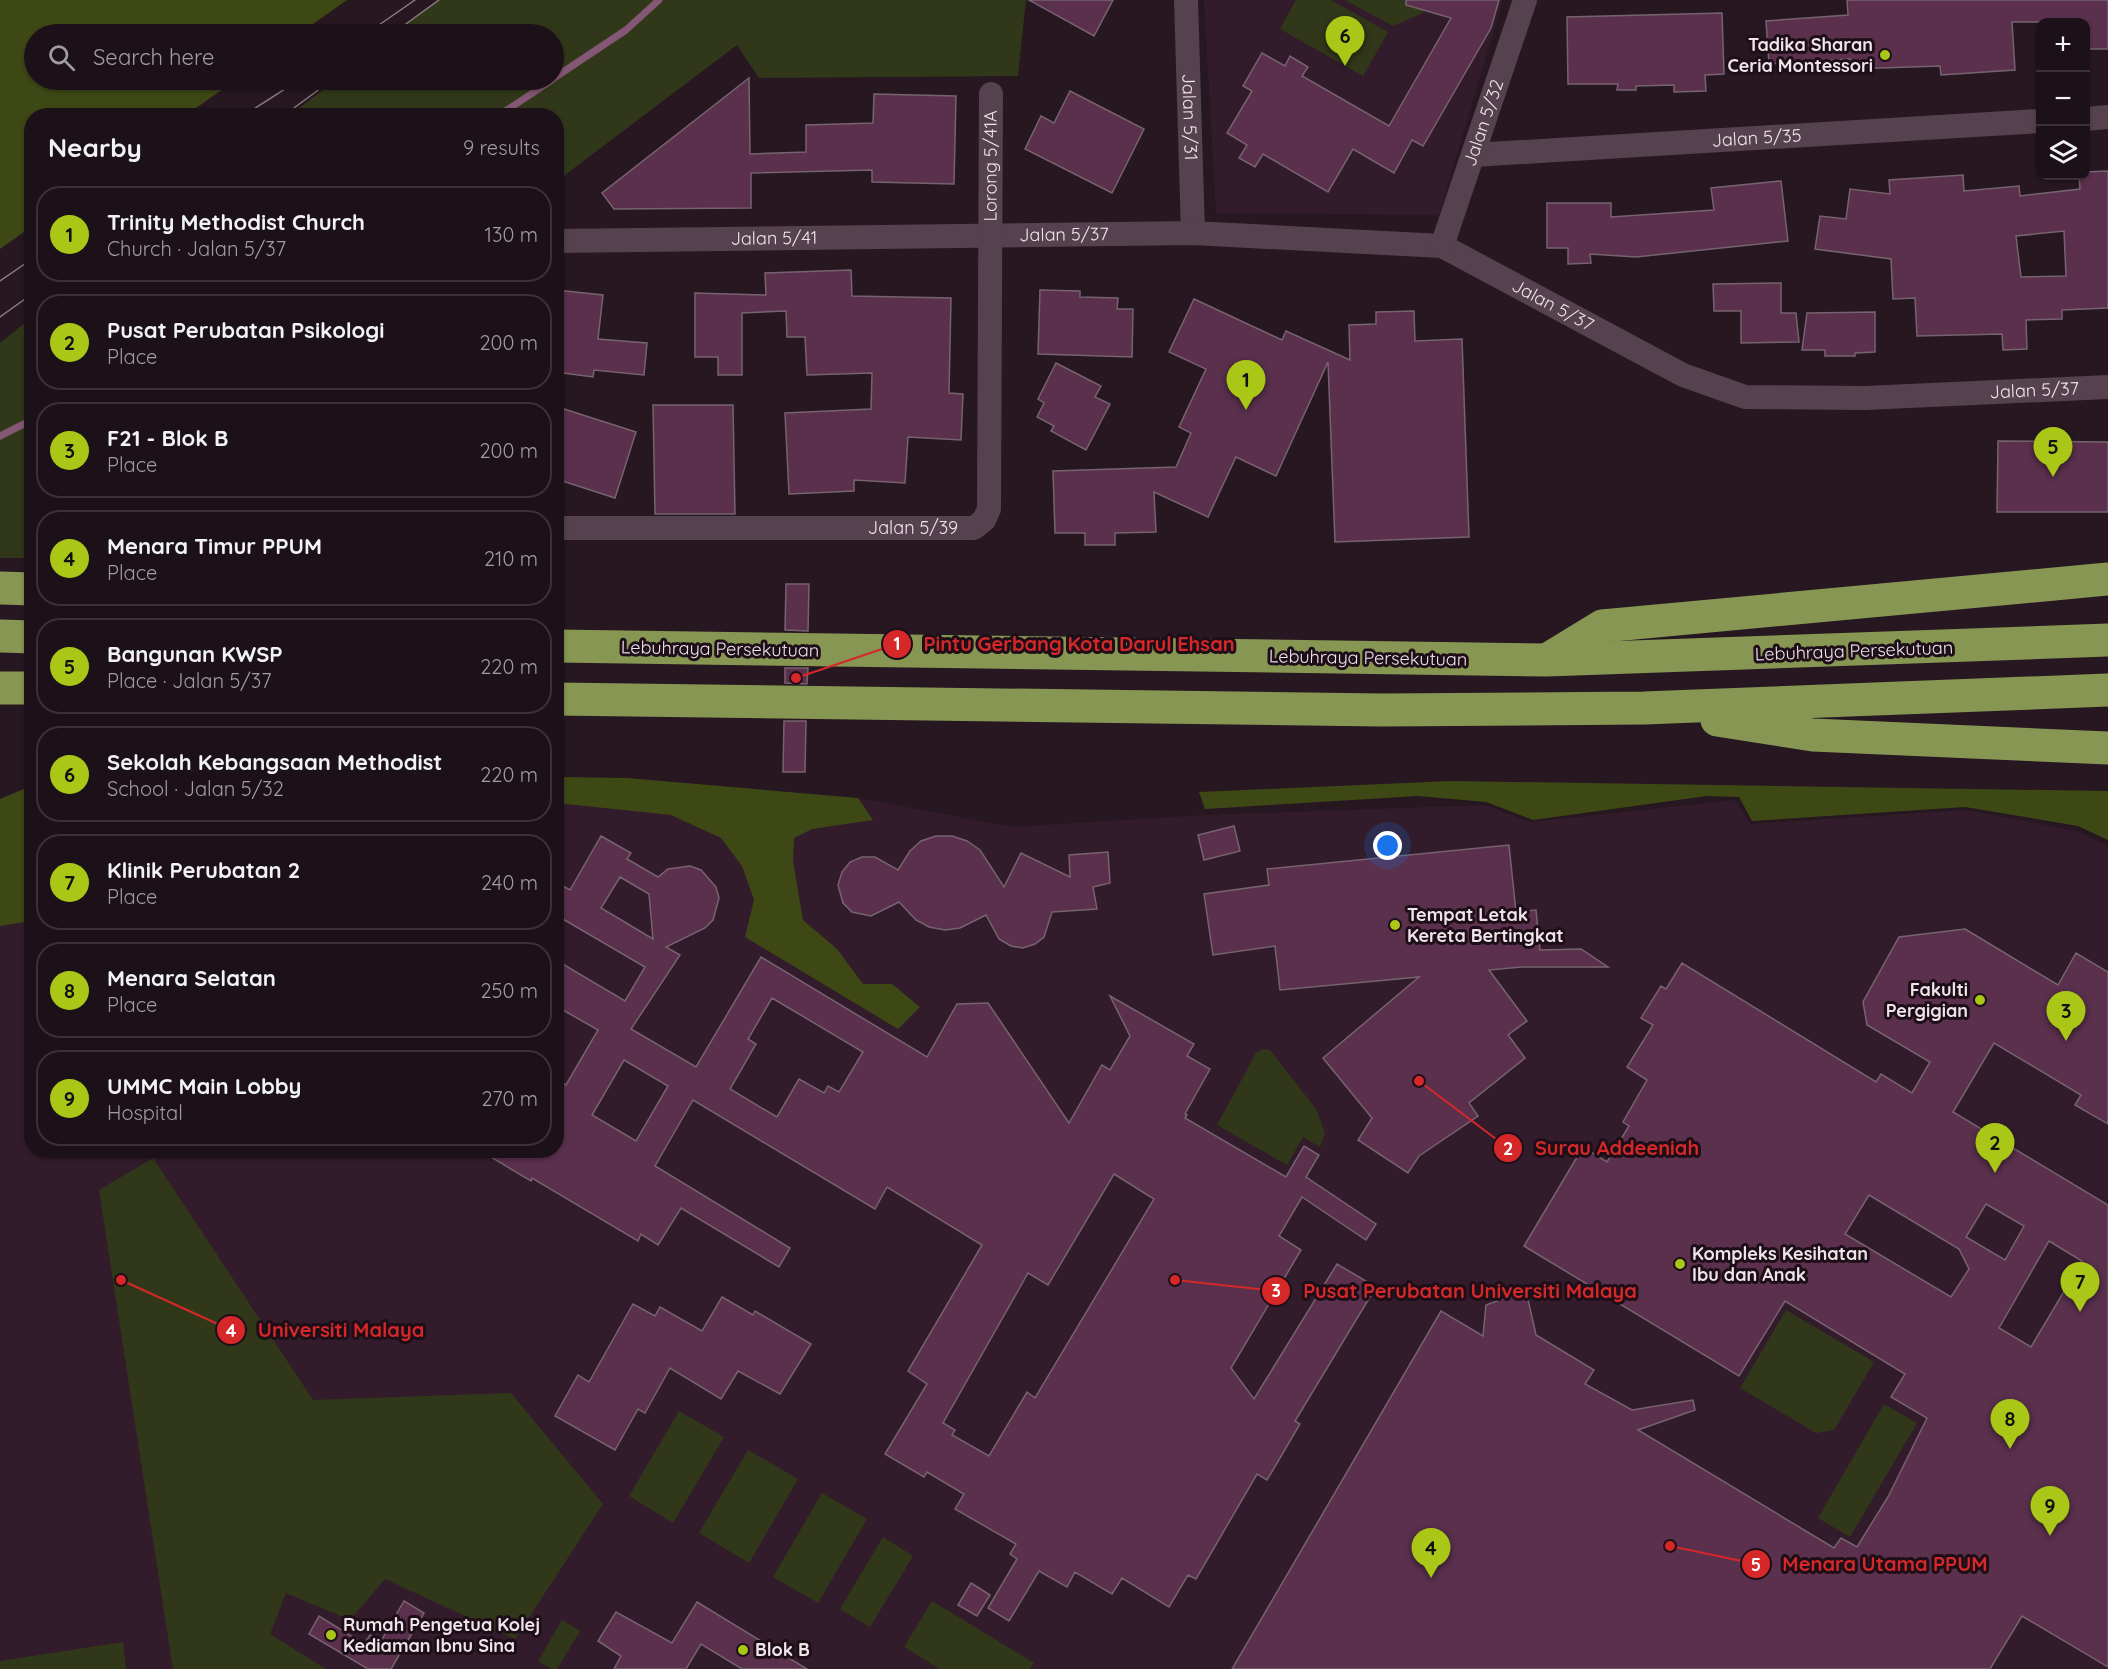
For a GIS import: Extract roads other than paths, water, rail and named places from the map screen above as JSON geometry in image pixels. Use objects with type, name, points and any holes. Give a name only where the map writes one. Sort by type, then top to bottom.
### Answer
[{"type":"highway","points":[[1546,660],[1602,626],[2108,579]]},
{"type":"highway","points":[[0,588],[24,589]]},
{"type":"highway","points":[[0,636],[24,637]]},
{"type":"highway","name":"Lebuhraya Persekutuan","points":[[564,646],[1546,660],[2108,640]]},
{"type":"highway","points":[[0,688],[24,688]]},
{"type":"highway","points":[[564,699],[1382,710],[1644,708],[2108,690]]},
{"type":"highway","points":[[1644,708],[1813,735],[2108,748]]},
{"type":"street","name":"Jalan 5/31","points":[[1186,0],[1193,233]]},
{"type":"street","name":"Jalan 5/32","points":[[1442,246],[1525,0]]},
{"type":"street","name":"Lorong 5/41A","points":[[991,237],[992,94]]},
{"type":"street","points":[[2090,119],[2108,117]]},
{"type":"street","name":"Jalan 5/35","points":[[1473,155],[2036,121]]},
{"type":"street","name":"Jalan 5/37","points":[[991,237],[1193,233],[1442,246],[1683,375],[1745,397],[1865,398],[2108,387]]},
{"type":"street","name":"Jalan 5/41","points":[[564,241],[991,237]]},
{"type":"street","name":"Jalan 5/39","points":[[564,528],[974,528],[984,520],[988,509],[991,237]]},
{"type":"waterway","points":[[564,71],[626,30],[659,0]]},
{"type":"waterway","points":[[510,108],[537,90]]},
{"type":"waterway","points":[[0,436],[24,424]]},
{"type":"tram line","points":[[380,24],[415,0]]},
{"type":"tram line","points":[[406,24],[439,0]]},
{"type":"tram line","points":[[255,108],[283,90]]},
{"type":"tram line","points":[[294,108],[318,90]]},
{"type":"tram line","points":[[0,281],[24,264]]},
{"type":"tram line","points":[[0,317],[24,300]]},
{"type":"place","name":"Tadika Sharan Ceria Montessori","points":[[1885,55]]},
{"type":"place","name":"Sekolah Kebangsaan Methodist","points":[[1345,66]]},
{"type":"place","name":"Trinity Methodist Church","points":[[1246,410]]},
{"type":"place","name":"Bangunan KWSP","points":[[2053,477]]},
{"type":"place","name":"Pintu Gerbang Kota Darul Ehsan","points":[[796,678]]},
{"type":"place","name":"Tempat Letak Kereta Bertingkat","points":[[1395,925]]},
{"type":"place","name":"Fakulti Pergigian","points":[[1980,1000]]},
{"type":"place","name":"F21 - Blok B","points":[[2066,1041]]},
{"type":"place","name":"Surau Addeeniah","points":[[1419,1081]]},
{"type":"place","name":"Pusat Perubatan Psikologi","points":[[1995,1173]]},
{"type":"place","name":"Kompleks Kesihatan Ibu dan Anak","points":[[1680,1264]]},
{"type":"place","name":"Universiti Malaya","points":[[121,1280]]},
{"type":"place","name":"Pusat Perubatan Universiti Malaya","points":[[1175,1280]]},
{"type":"place","name":"Klinik Perubatan 2","points":[[2080,1312]]},
{"type":"place","name":"Menara Selatan","points":[[2010,1449]]},
{"type":"place","name":"UMMC Main Lobby","points":[[2050,1536]]},
{"type":"place","name":"Menara Utama PPUM","points":[[1670,1546]]},
{"type":"place","name":"Menara Timur PPUM","points":[[1431,1578]]},
{"type":"place","name":"Rumah Pengetua Kolej Kediaman Ibnu Sina","points":[[331,1635]]},
{"type":"place","name":"Blok B","points":[[743,1650]]}]
